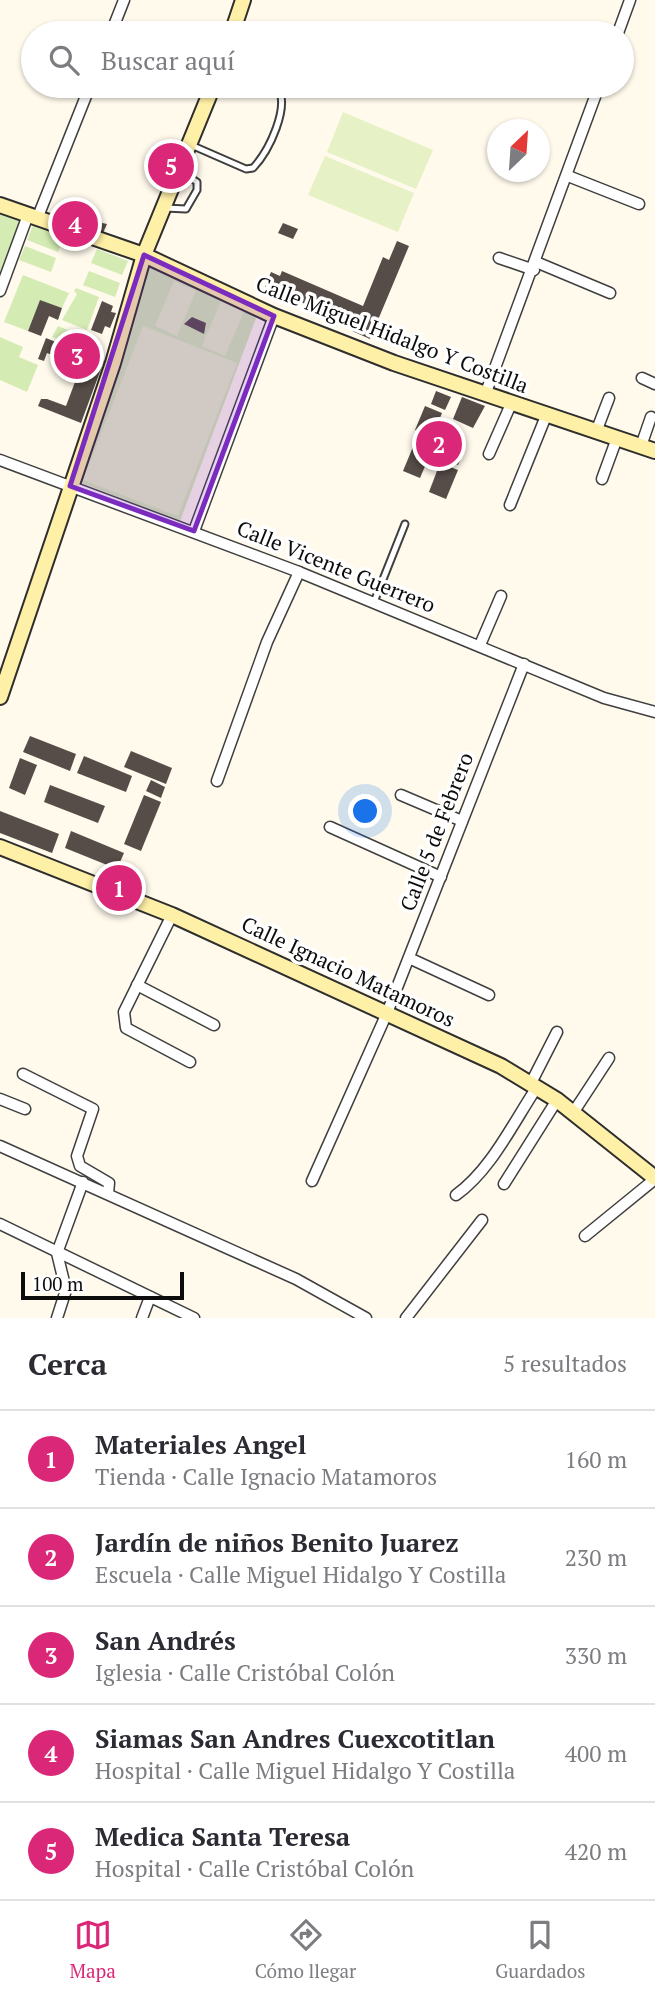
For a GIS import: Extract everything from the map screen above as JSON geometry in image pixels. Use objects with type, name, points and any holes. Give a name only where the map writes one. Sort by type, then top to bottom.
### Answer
[{"type":"main road","points":[[236,21],[243,0]]},
{"type":"main road","points":[[0,697],[4,672],[113,363],[144,256],[207,98]]},
{"type":"main road","name":"Calle Miguel Hidalgo Y Costilla","points":[[0,205],[144,256],[274,316],[485,395],[655,451]]},
{"type":"main road","name":"Calle Ignacio Matamoros","points":[[0,847],[172,915],[387,1013],[534,1085],[557,1100],[655,1178]]},
{"type":"street","points":[[116,21],[124,0]]},
{"type":"street","points":[[622,21],[630,0]]},
{"type":"street","points":[[0,290],[85,98]]},
{"type":"street","points":[[485,395],[535,266],[595,98]]},
{"type":"street","points":[[568,176],[639,204]]},
{"type":"street","points":[[499,258],[535,266],[610,293]]},
{"type":"street","points":[[194,531],[274,316]]},
{"type":"street","points":[[642,378],[655,384]]},
{"type":"street","points":[[596,432],[608,398]]},
{"type":"street","points":[[489,454],[511,404]]},
{"type":"street","points":[[510,505],[546,416]]},
{"type":"street","points":[[640,446],[651,417]]},
{"type":"street","points":[[602,479],[617,439]]},
{"type":"street","name":"Calle Vicente Guerrero","points":[[0,460],[299,572],[604,698],[655,712]]},
{"type":"street","points":[[218,781],[267,642],[299,572]]},
{"type":"street","points":[[480,645],[501,596]]},
{"type":"street","name":"Calle 5 de Febrero","points":[[312,1181],[387,1013],[524,664]]},
{"type":"street","points":[[401,795],[462,821]]},
{"type":"street","points":[[330,827],[441,877]]},
{"type":"street","points":[[172,915],[124,1012],[126,1028],[190,1062]]},
{"type":"street","points":[[409,958],[489,995]]},
{"type":"street","points":[[137,985],[214,1025]]},
{"type":"street","points":[[456,1195],[469,1186],[486,1165],[534,1085],[557,1032]]},
{"type":"street","points":[[573,1113],[609,1058]]},
{"type":"street","points":[[23,1074],[93,1109],[77,1156],[80,1166],[109,1183],[108,1194]]},
{"type":"street","points":[[0,1099],[25,1109]]},
{"type":"street","points":[[503,1184],[557,1100]]},
{"type":"street","points":[[0,1146],[319,1290],[366,1318]]},
{"type":"street","points":[[585,1236],[655,1178]]},
{"type":"street","points":[[57,1318],[66,1290],[57,1253],[83,1182]]},
{"type":"street","points":[[406,1318],[482,1220]]},
{"type":"street","points":[[0,1224],[194,1318]]},
{"type":"street","points":[[142,1318],[150,1297]]},
{"type":"lane","points":[[189,144],[246,169],[253,168],[280,119],[283,98]]},
{"type":"lane","points":[[162,207],[174,211],[186,209],[197,190],[197,181],[177,170]]},
{"type":"lane","points":[[374,602],[405,524]]},
{"type":"highlighted area","points":[[144,255],[274,316],[194,531],[70,486]]},
{"type":"green space","points":[[343,112],[433,150],[416,189],[327,152]]},
{"type":"green space","points":[[325,156],[414,193],[398,232],[308,195]]},
{"type":"green space","points":[[0,212],[22,220],[0,277]]},
{"type":"green space","points":[[33,225],[64,237],[58,252],[27,240]]},
{"type":"green space","points":[[25,246],[56,258],[51,272],[19,260]]},
{"type":"green space","points":[[97,249],[128,261],[122,275],[91,263]]},
{"type":"green space","points":[[148,266],[258,313],[180,521],[76,481],[121,364],[133,307]]},
{"type":"green space","points":[[89,271],[120,283],[115,297],[83,285]]},
{"type":"green space","points":[[23,275],[69,293],[62,308],[40,300],[28,331],[4,322]]},
{"type":"green space","points":[[174,281],[196,291],[177,336],[155,326]]},
{"type":"green space","points":[[76,288],[99,297],[87,330],[62,320],[77,294],[74,291]]},
{"type":"green space","points":[[221,301],[244,311],[225,356],[202,346]]},
{"type":"green space","points":[[58,326],[85,337],[81,348],[52,337]]},
{"type":"green space","points":[[143,326],[237,363],[178,516],[83,480]]},
{"type":"green space","points":[[0,337],[23,347],[19,357],[38,365],[27,392],[0,380]]},
{"type":"building","points":[[83,219],[107,224],[103,233],[81,227]]},
{"type":"building","points":[[283,223],[298,229],[293,239],[278,233]]},
{"type":"building","points":[[397,241],[409,246],[370,339],[352,331],[355,325],[265,287],[271,272],[280,276],[282,271],[363,306],[383,257],[389,260]]},
{"type":"building","points":[[40,300],[62,308],[58,320],[49,316],[41,336],[28,331]]},
{"type":"building","points":[[102,301],[113,306],[111,312],[116,313],[110,328],[105,326],[102,334],[91,330]]},
{"type":"building","points":[[192,317],[206,323],[204,334],[184,324]]},
{"type":"building","points":[[46,338],[85,354],[87,349],[99,354],[98,358],[104,361],[81,423],[38,406],[41,399],[47,399],[66,406],[81,366],[47,353],[44,361],[38,359]]},
{"type":"building","points":[[436,391],[451,397],[445,410],[431,404]]},
{"type":"building","points":[[462,397],[485,406],[473,428],[453,419]]},
{"type":"building","points":[[425,406],[442,413],[432,438],[415,430]]},
{"type":"building","points":[[444,440],[465,449],[458,465],[437,456]]},
{"type":"building","points":[[415,442],[432,450],[420,478],[403,471]]},
{"type":"building","points":[[440,463],[458,470],[446,499],[429,492]]},
{"type":"building","points":[[30,736],[76,754],[70,771],[23,752]]},
{"type":"building","points":[[131,751],[172,768],[166,784],[124,767]]},
{"type":"building","points":[[84,756],[132,776],[126,792],[77,773]]},
{"type":"building","points":[[20,758],[37,765],[25,795],[9,788]]},
{"type":"building","points":[[151,780],[165,787],[161,798],[146,791]]},
{"type":"building","points":[[50,785],[105,806],[98,823],[44,802]]},
{"type":"building","points":[[144,795],[161,802],[141,851],[124,844]]},
{"type":"building","points":[[0,811],[59,834],[52,853],[0,833]]},
{"type":"building","points":[[71,831],[124,853],[117,869],[65,848]]},
{"type":"place","name":"Medica Santa Teresa","points":[[171,166]]},
{"type":"place","name":"Siamas San Andres Cuexcotitlan","points":[[75,224]]},
{"type":"place","name":"San Andrés","points":[[77,356]]},
{"type":"place","name":"Jardín de niños Benito Juarez","points":[[439,444]]},
{"type":"place","name":"Materiales Angel","points":[[119,888]]}]
